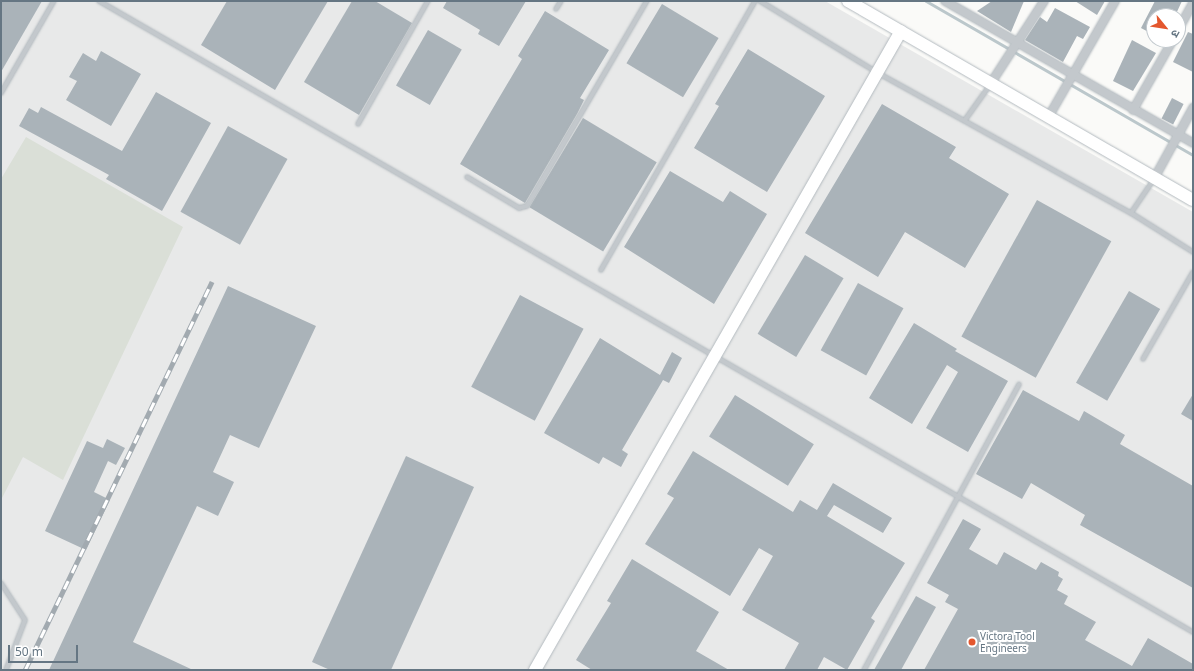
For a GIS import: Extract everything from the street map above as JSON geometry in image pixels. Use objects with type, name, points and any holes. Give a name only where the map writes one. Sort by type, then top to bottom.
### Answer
[{"type":"street","points":[[848,1],[1193,200]]},
{"type":"street","points":[[945,1],[1013,48],[1069,80],[1134,110],[1177,138],[1193,143]]},
{"type":"street","points":[[991,83],[1044,1]]},
{"type":"street","points":[[1048,116],[1115,1]]},
{"type":"street","points":[[1186,16],[1193,4]]},
{"type":"street","points":[[541,668],[713,357],[901,31]]},
{"type":"street","points":[[1134,110],[1169,48]]},
{"type":"street","points":[[1155,177],[1193,108]]},
{"type":"lane","points":[[1,93],[54,1]]},
{"type":"lane","points":[[99,1],[713,357],[1193,632]]},
{"type":"lane","points":[[358,124],[428,1]]},
{"type":"lane","points":[[556,9],[561,1]]},
{"type":"lane","points":[[466,177],[519,208],[524,208],[647,1]]},
{"type":"lane","points":[[601,270],[755,1]]},
{"type":"lane","points":[[760,1],[878,73],[965,120],[1131,214],[1193,252]]},
{"type":"lane","points":[[768,6],[771,1]]},
{"type":"lane","points":[[965,120],[991,83]]},
{"type":"lane","points":[[1131,214],[1155,177]]},
{"type":"lane","points":[[1143,359],[1193,272]]},
{"type":"lane","points":[[864,670],[959,498],[1019,384]]},
{"type":"lane","points":[[1,583],[25,620],[19,641],[6,670]]},
{"type":"shaded area","points":[[1,1],[825,1],[1193,212],[1193,670],[1,670]]},
{"type":"shaded area","points":[[26,137],[183,227],[63,480],[23,457],[1,500],[1,179]]},
{"type":"building","points":[[1,1],[42,1],[1,72]]},
{"type":"building","points":[[227,1],[328,1],[275,90],[201,45]]},
{"type":"building","points":[[352,1],[375,1],[412,23],[359,115],[304,82]]},
{"type":"building","points":[[447,1],[526,1],[499,46],[478,34],[480,30],[443,8]]},
{"type":"building","points":[[992,1],[1024,1],[1011,32],[977,11]]},
{"type":"building","points":[[1075,1],[1105,1],[1097,15]]},
{"type":"building","points":[[1155,1],[1182,1],[1179,8],[1151,8]]},
{"type":"building","points":[[662,4],[719,38],[683,97],[626,63]]},
{"type":"building","points":[[1055,8],[1090,27],[1083,39],[1077,36],[1063,62],[1025,40],[1040,17],[1047,22]]},
{"type":"building","points":[[545,11],[609,50],[580,98],[584,100],[577,114],[525,203],[460,164],[522,59],[518,56]]},
{"type":"building","points":[[1146,18],[1146,31],[1141,28]]},
{"type":"building","points":[[428,30],[462,50],[430,105],[396,85]]},
{"type":"building","points":[[1188,32],[1193,34],[1193,72],[1173,62],[1180,48],[1186,48],[1186,36]]},
{"type":"building","points":[[1132,40],[1156,53],[1133,91],[1113,81]]},
{"type":"building","points":[[748,49],[825,96],[767,192],[694,148],[719,106],[715,104]]},
{"type":"building","points":[[101,51],[141,74],[111,126],[66,100],[77,81],[69,77],[83,53],[96,61]]},
{"type":"building","points":[[156,92],[211,123],[162,211],[106,179],[109,175],[19,126],[29,108],[38,113],[41,107],[122,151]]},
{"type":"building","points":[[1172,98],[1184,104],[1173,124],[1162,118]]},
{"type":"building","points":[[882,104],[956,147],[949,158],[1009,194],[965,268],[905,232],[878,277],[805,233]]},
{"type":"building","points":[[583,118],[657,162],[603,251],[529,207]]},
{"type":"building","points":[[228,126],[287,159],[240,245],[180,212]]},
{"type":"building","points":[[670,171],[723,202],[730,191],[767,214],[714,304],[624,247]]},
{"type":"building","points":[[1037,200],[1111,241],[1036,378],[961,336]]},
{"type":"building","points":[[805,255],[844,278],[796,357],[758,334]]},
{"type":"building","points":[[858,283],[903,308],[866,376],[821,350]]},
{"type":"building","points":[[228,286],[316,326],[259,448],[230,435],[213,472],[234,482],[218,516],[197,506],[133,642],[193,670],[49,670]]},
{"type":"building","points":[[1129,291],[1160,309],[1107,401],[1076,383]]},
{"type":"building","points":[[520,295],[584,329],[535,421],[471,387]]},
{"type":"building","points":[[914,323],[957,349],[955,351],[1008,381],[968,452],[926,428],[958,372],[947,365],[912,424],[869,398]]},
{"type":"building","points":[[600,338],[660,375],[672,352],[682,358],[669,383],[663,380],[622,450],[628,454],[621,467],[603,457],[599,464],[544,433]]},
{"type":"building","points":[[1023,390],[1079,421],[1084,411],[1125,435],[1120,444],[1193,486],[1193,588],[1080,525],[1085,515],[1031,483],[1022,499],[976,474]]},
{"type":"building","points":[[1193,394],[1193,421],[1181,414]]},
{"type":"building","points":[[735,395],[814,444],[788,486],[709,437]]},
{"type":"building","points":[[107,439],[125,448],[116,465],[108,461],[94,492],[110,500],[86,550],[45,531],[87,441],[103,448]]},
{"type":"building","points":[[693,451],[793,512],[800,500],[817,510],[833,483],[892,518],[883,533],[834,505],[827,516],[905,563],[871,618],[875,621],[847,670],[824,657],[817,670],[784,670],[799,643],[742,610],[773,556],[759,548],[730,596],[645,544],[674,498],[667,494]]},
{"type":"building","points":[[406,456],[474,487],[391,670],[330,670],[312,662]]},
{"type":"building","points":[[963,519],[981,529],[969,549],[997,565],[1004,552],[1036,570],[1041,562],[1059,572],[1058,576],[1063,579],[1057,590],[1068,596],[1064,604],[1096,622],[1085,640],[1132,666],[1148,638],[1193,664],[1193,670],[924,670],[958,609],[945,602],[949,595],[927,583]]},
{"type":"building","points":[[632,559],[719,612],[696,651],[729,670],[592,670],[576,660],[611,603],[607,601]]},
{"type":"building","points":[[916,596],[936,607],[901,670],[874,670]]},
{"type":"waterway","points":[[926,1],[1193,155]]},
{"type":"railway","points":[[25,670],[212,282]]},
{"type":"place","name":"Victora Tool Engineers","points":[[972,642]]}]
